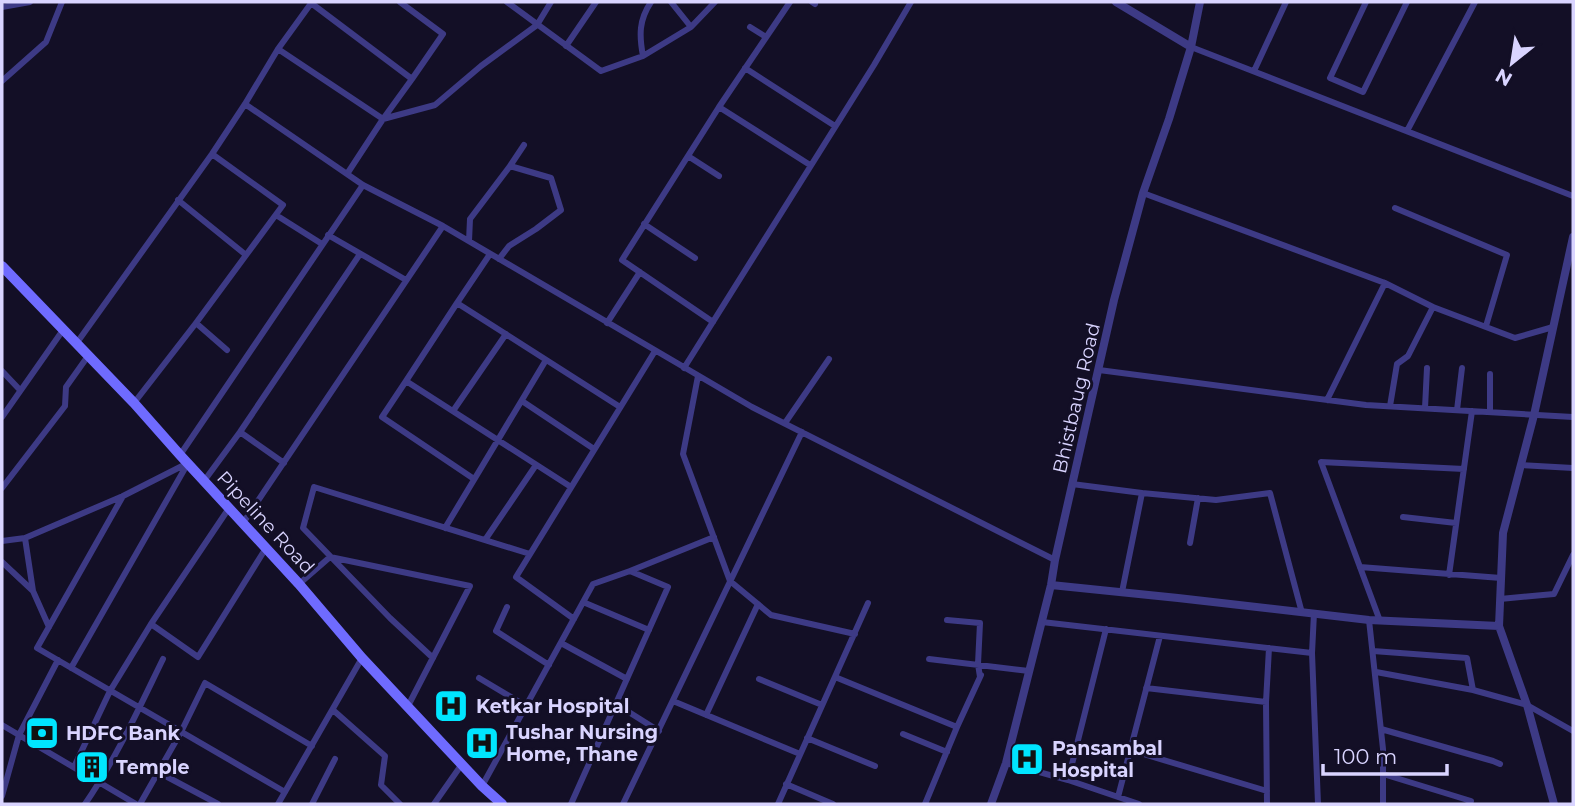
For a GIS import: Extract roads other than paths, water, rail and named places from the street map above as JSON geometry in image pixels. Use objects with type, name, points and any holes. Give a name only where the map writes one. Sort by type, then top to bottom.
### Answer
[{"type":"main road","name":"Pipeline Road","points":[[2,266],[134,403],[362,657],[502,804]]},
{"type":"street","points":[[2,7],[30,2]]},
{"type":"street","points":[[2,81],[46,42],[62,2]]},
{"type":"street","points":[[76,344],[246,104],[278,49],[312,2],[412,79]]},
{"type":"street","points":[[347,174],[443,34],[400,2]]},
{"type":"street","points":[[507,2],[601,71],[643,56],[691,27],[715,2]]},
{"type":"street","points":[[278,49],[383,119],[435,105],[481,66],[537,25],[551,2]]},
{"type":"street","points":[[566,46],[596,2]]},
{"type":"street","points":[[643,56],[640,37],[643,14],[651,2]]},
{"type":"street","points":[[671,2],[691,27]]},
{"type":"street","points":[[713,322],[622,260],[719,107],[790,2]]},
{"type":"street","points":[[684,368],[911,2]]},
{"type":"street","points":[[1116,2],[1191,47],[1573,196]]},
{"type":"street","name":"Bhistbaug Road","points":[[991,804],[1006,762],[1042,622],[1114,300],[1143,193],[1191,47],[1200,2]]},
{"type":"street","points":[[1254,71],[1286,2]]},
{"type":"street","points":[[1366,2],[1331,78],[1363,92],[1407,2]]},
{"type":"street","points":[[1407,131],[1475,2]]},
{"type":"street","points":[[750,27],[766,37]]},
{"type":"street","points":[[745,68],[835,126]]},
{"type":"street","points":[[246,104],[363,185],[443,226],[752,407],[1055,560]]},
{"type":"street","points":[[719,107],[810,165]]},
{"type":"street","points":[[469,241],[470,219],[524,145]]},
{"type":"street","points":[[134,403],[283,205],[212,153]]},
{"type":"street","points":[[688,156],[719,176]]},
{"type":"street","points":[[499,259],[509,246],[561,210],[551,178],[510,166]]},
{"type":"street","points":[[180,455],[363,185]]},
{"type":"street","points":[[1143,193],[1385,283],[1433,307],[1515,338],[1553,327]]},
{"type":"street","points":[[178,201],[246,255]]},
{"type":"street","points":[[1395,208],[1507,255],[1486,326]]},
{"type":"street","points":[[276,215],[322,244]]},
{"type":"street","points":[[644,225],[695,258]]},
{"type":"street","points":[[243,523],[443,226]]},
{"type":"street","points":[[328,235],[406,280]]},
{"type":"street","points":[[1554,804],[1527,705],[1499,626],[1503,533],[1534,415],[1571,256],[1573,237]]},
{"type":"street","points":[[204,481],[360,254]]},
{"type":"street","points":[[474,479],[382,417],[490,254]]},
{"type":"street","points":[[607,323],[639,272]]},
{"type":"street","points":[[1327,400],[1385,283]]},
{"type":"street","points":[[457,303],[620,407]]},
{"type":"street","points":[[1390,406],[1397,364],[1408,356],[1433,307]]},
{"type":"street","points":[[196,323],[227,350]]},
{"type":"street","points":[[2,417],[62,330]]},
{"type":"street","points":[[453,411],[506,334]]},
{"type":"street","points":[[574,619],[516,577],[655,351]]},
{"type":"street","points":[[2,488],[65,406],[66,387],[88,356]]},
{"type":"street","points":[[785,423],[830,359]]},
{"type":"street","points":[[445,528],[546,360]]},
{"type":"street","points":[[1457,410],[1462,368]]},
{"type":"street","points":[[1425,408],[1427,369]]},
{"type":"street","points":[[1099,370],[1327,400],[1573,417]]},
{"type":"street","points":[[2,372],[20,390]]},
{"type":"street","points":[[1489,412],[1490,374]]},
{"type":"street","points":[[698,376],[683,454],[730,581],[771,615],[855,634]]},
{"type":"street","points":[[406,380],[571,487]]},
{"type":"street","points":[[522,401],[594,449]]},
{"type":"street","points":[[1449,575],[1472,411]]},
{"type":"street","points":[[240,432],[284,463]]},
{"type":"street","points":[[623,804],[802,432]]},
{"type":"street","points":[[1380,621],[1321,462],[1464,469]]},
{"type":"street","points":[[2,541],[25,538],[123,496],[188,463]]},
{"type":"street","points":[[71,668],[188,463]]},
{"type":"street","points":[[485,540],[536,465]]},
{"type":"street","points":[[1521,465],[1573,468]]},
{"type":"street","points":[[1072,484],[1216,500],[1270,493],[1302,614]]},
{"type":"street","points":[[433,658],[303,528],[314,487],[530,554]]},
{"type":"street","points":[[1122,592],[1142,493]]},
{"type":"street","points":[[123,496],[37,648],[285,792]]},
{"type":"street","points":[[1190,542],[1198,498]]},
{"type":"street","points":[[74,767],[110,691],[151,624],[229,508]]},
{"type":"street","points":[[1403,517],[1456,523]]},
{"type":"street","points":[[482,786],[593,584],[714,537]]},
{"type":"street","points":[[25,538],[33,591],[49,627]]},
{"type":"street","points":[[151,624],[198,657],[266,548]]},
{"type":"street","points":[[1500,599],[1554,594],[1573,555]]},
{"type":"street","points":[[299,584],[330,556]]},
{"type":"street","points":[[330,556],[470,586],[408,706]]},
{"type":"street","points":[[2,562],[33,591]]},
{"type":"street","points":[[1360,566],[1501,578]]},
{"type":"street","points":[[571,804],[668,587],[630,571]]},
{"type":"street","points":[[1051,585],[1302,614],[1380,621],[1499,626]]},
{"type":"street","points":[[583,602],[649,630]]},
{"type":"street","points":[[778,804],[869,603]]},
{"type":"street","points":[[706,715],[758,604]]},
{"type":"street","points":[[507,607],[496,631],[549,665]]},
{"type":"street","points":[[1314,613],[1312,653],[1318,804]]},
{"type":"street","points":[[925,804],[979,677],[981,665],[980,623],[947,620]]},
{"type":"street","points":[[1369,620],[1381,729],[1382,804]]},
{"type":"street","points":[[1042,622],[1312,653]]},
{"type":"street","points":[[1068,780],[1106,629]]},
{"type":"street","points":[[1118,797],[1160,636]]},
{"type":"street","points":[[561,643],[627,679]]},
{"type":"street","points":[[1267,804],[1266,702],[1269,648]]},
{"type":"street","points":[[1373,651],[1467,659],[1473,690]]},
{"type":"street","points":[[278,804],[362,657]]},
{"type":"street","points":[[85,804],[99,783],[163,659]]},
{"type":"street","points":[[929,659],[1029,671]]},
{"type":"street","points":[[2,796],[19,735],[58,660]]},
{"type":"street","points":[[1376,672],[1473,690],[1527,705],[1573,731]]},
{"type":"street","points":[[479,677],[526,706]]},
{"type":"street","points":[[835,677],[957,727]]},
{"type":"street","points":[[759,679],[822,705]]},
{"type":"street","points":[[2,725],[138,804],[181,732],[205,683],[312,746]]},
{"type":"street","points":[[1146,688],[1266,702]]},
{"type":"street","points":[[673,701],[800,754]]},
{"type":"street","points":[[616,704],[659,731]]},
{"type":"street","points":[[332,710],[385,756],[381,785],[400,804]]},
{"type":"street","points":[[1381,729],[1500,764]]},
{"type":"street","points":[[903,734],[947,752]]},
{"type":"street","points":[[807,738],[874,766]]},
{"type":"street","points":[[1130,750],[1267,791]]},
{"type":"street","points":[[312,804],[335,759]]},
{"type":"street","points":[[1006,762],[1139,804]]},
{"type":"street","points":[[434,804],[462,764]]},
{"type":"street","points":[[158,772],[218,804]]},
{"type":"street","points":[[1383,774],[1471,801],[1468,804]]},
{"type":"street","points":[[786,783],[833,804]]},
{"type":"place","name":"Ketkar Hospital","points":[[451,706]]},
{"type":"place","name":"HDFC Bank","points":[[42,733]]},
{"type":"place","name":"Tushar Nursing Home, Thane","points":[[482,743]]},
{"type":"place","name":"Pansambal Hospital","points":[[1027,759]]},
{"type":"place","name":"Temple","points":[[92,767]]}]
